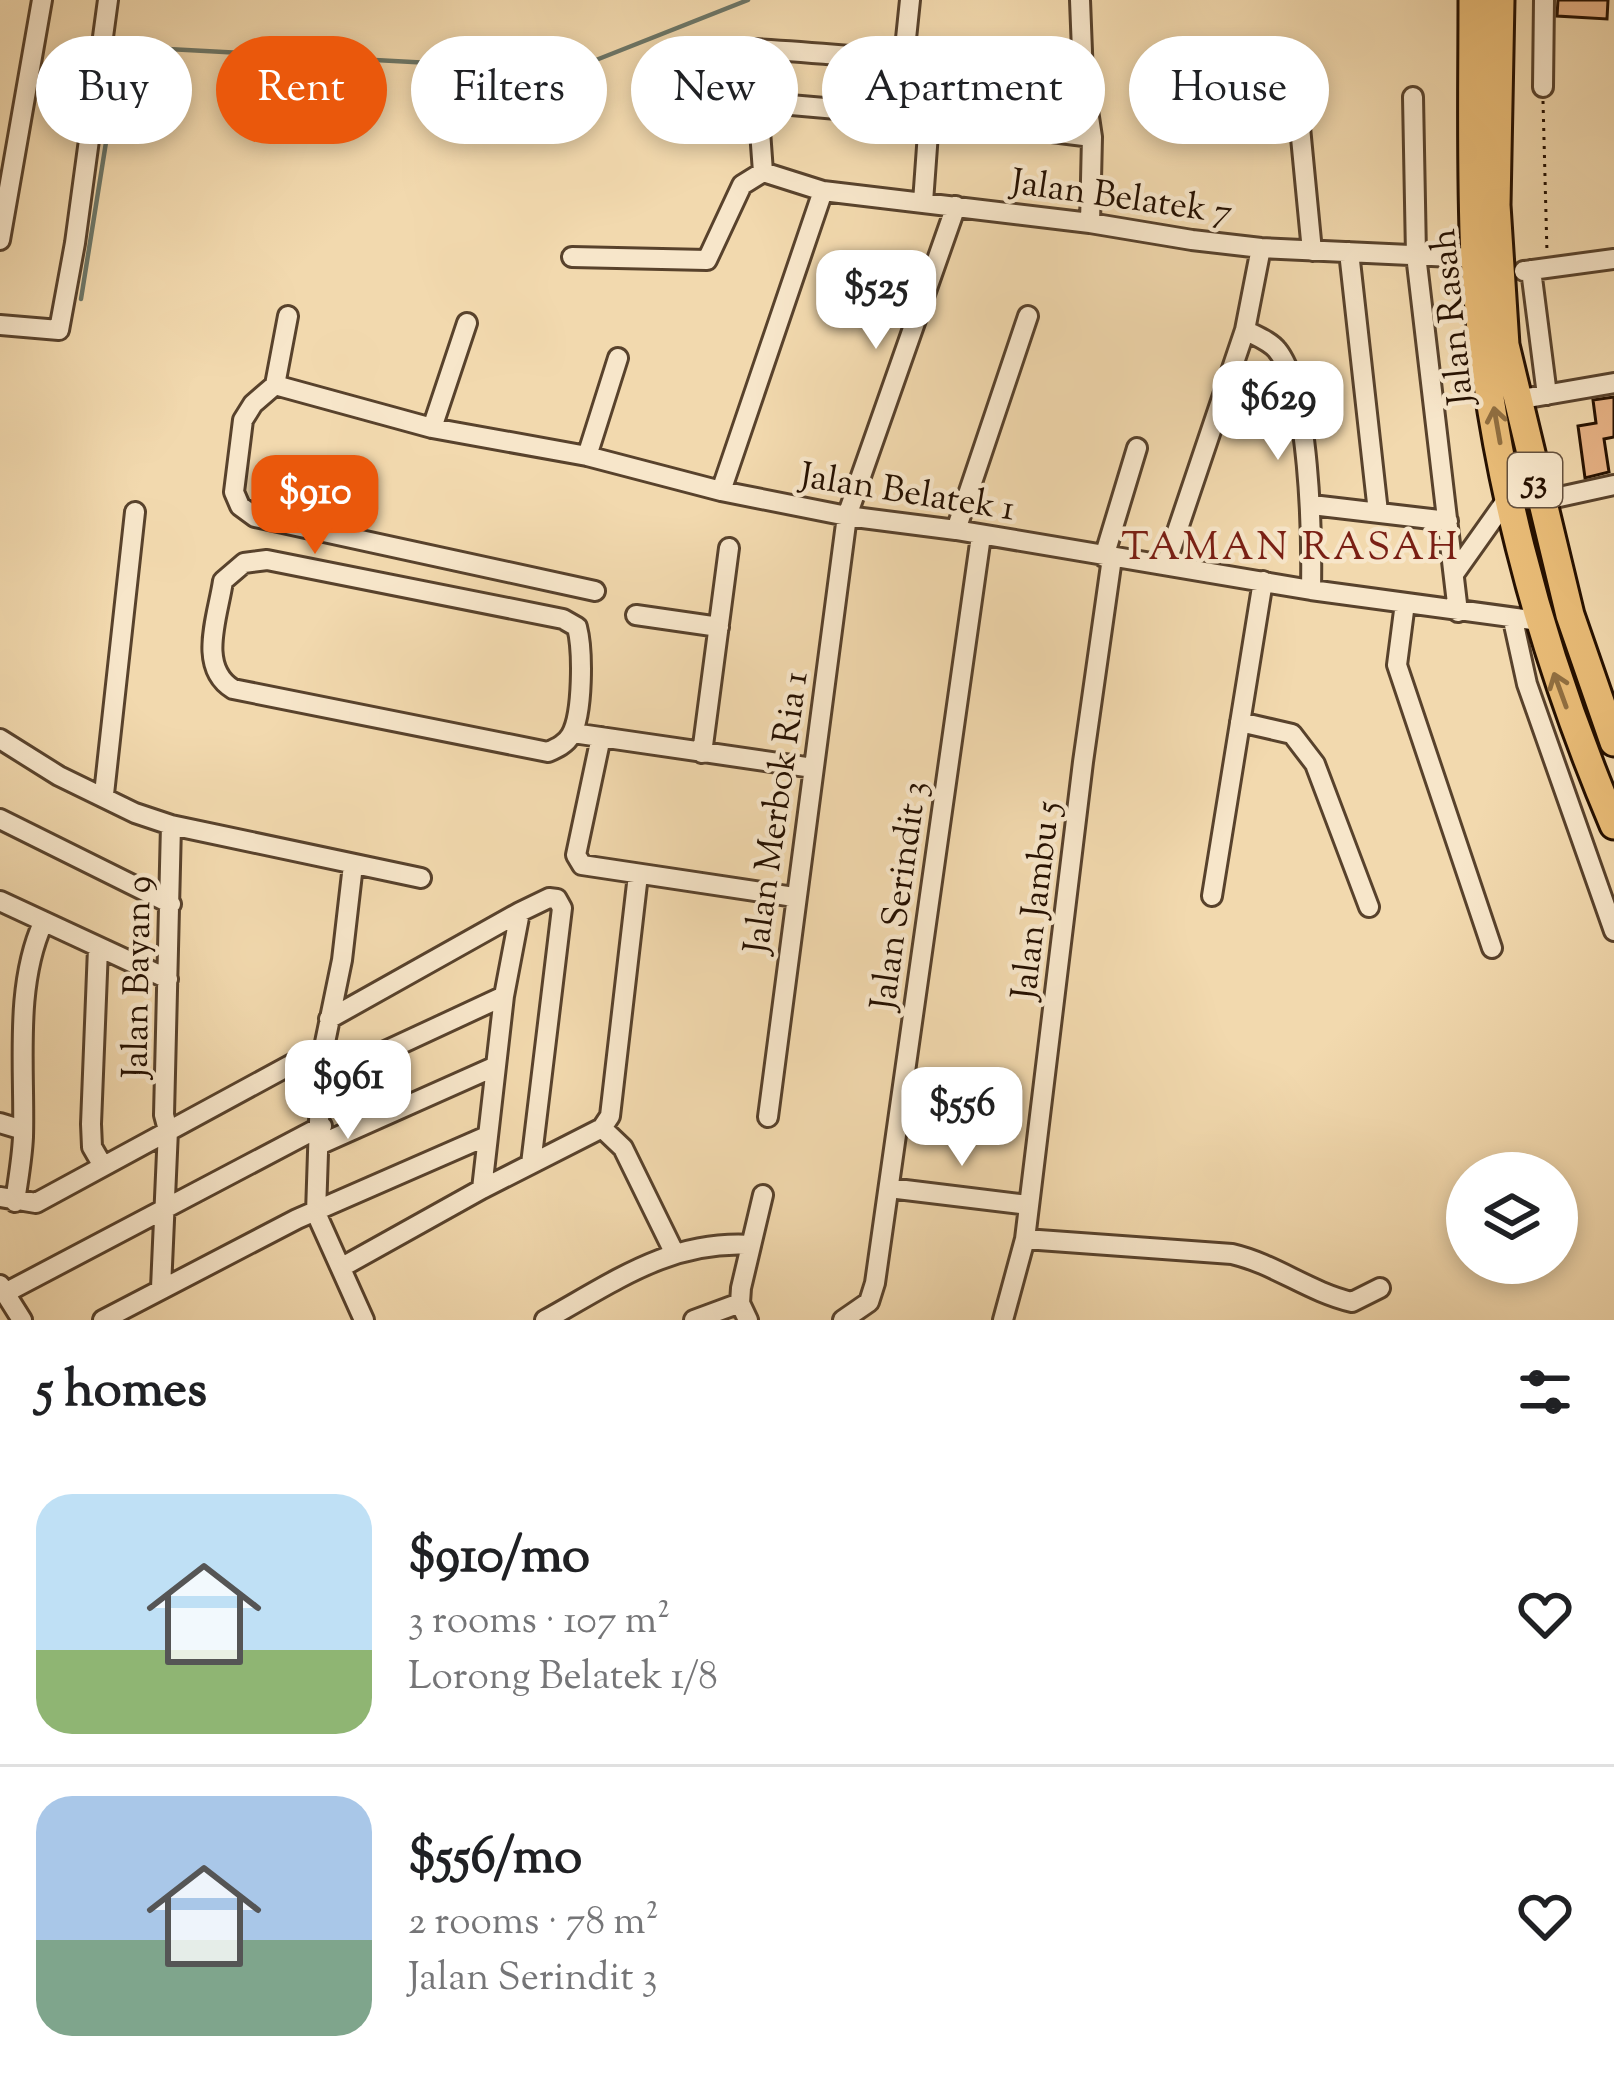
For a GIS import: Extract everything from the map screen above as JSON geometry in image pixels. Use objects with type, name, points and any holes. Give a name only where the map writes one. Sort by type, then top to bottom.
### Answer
[{"type":"highway","name":"Jalan Rasah","points":[[1496,1],[1487,365],[1526,621],[1554,673],[1614,825]]},
{"type":"highway","name":"Jalan Rasah","points":[[1486,266],[1570,615],[1614,742]]},
{"type":"highway","points":[[1526,621],[1570,615]]},
{"type":"street","points":[[0,240],[42,0]]},
{"type":"street","points":[[0,325],[59,330],[108,0]]},
{"type":"street","points":[[906,36],[910,0]]},
{"type":"street","points":[[1080,0],[1081,36]]},
{"type":"street","points":[[1543,87],[1544,0]]},
{"type":"street","points":[[1413,98],[1416,255],[1458,611]]},
{"type":"street","points":[[572,257],[707,260],[742,185],[763,172],[761,144]]},
{"type":"street","points":[[923,202],[926,144]]},
{"type":"street","points":[[1090,223],[1092,144]]},
{"type":"street","points":[[1302,144],[1312,251]]},
{"type":"street","name":"Jalan Belatek 7","points":[[763,172],[823,191],[1262,248],[1416,255],[1539,269],[1614,259]]},
{"type":"street","points":[[721,491],[823,191]]},
{"type":"street","name":"Jalan Merbok Ria 1","points":[[768,1117],[847,516],[956,206]]},
{"type":"street","points":[[1166,564],[1245,330],[1262,248]]},
{"type":"street","points":[[1349,252],[1378,512]]},
{"type":"street","points":[[1539,269],[1547,395]]},
{"type":"street","points":[[288,316],[275,385],[243,420],[234,492],[240,506],[255,517],[595,591]]},
{"type":"street","points":[[956,530],[1028,316]]},
{"type":"street","points":[[431,428],[467,323]]},
{"type":"street","points":[[1245,330],[1274,345],[1290,370],[1312,505],[1311,590]]},
{"type":"street","points":[[586,456],[618,358]]},
{"type":"street","points":[[1516,400],[1614,383]]},
{"type":"street","name":"Jalan Belatek 1","points":[[275,385],[431,428],[586,456],[721,491],[847,516],[1526,621]]},
{"type":"street","name":"Jalan Jambu 5","points":[[1003,1320],[1024,1239],[1108,557],[1137,448]]},
{"type":"street","points":[[1541,501],[1614,484]]},
{"type":"street","points":[[1454,574],[1510,494]]},
{"type":"street","points":[[1312,505],[1448,521]]},
{"type":"street","points":[[104,794],[135,512]]},
{"type":"street","name":"Jalan Serindit 3","points":[[843,1320],[869,1302],[981,536]]},
{"type":"street","points":[[702,753],[729,548]]},
{"type":"street","points":[[266,560],[562,619],[578,627],[582,646],[573,733],[561,747],[548,752],[233,689],[218,678],[211,664],[223,581],[244,563],[266,560]]},
{"type":"street","points":[[1212,896],[1263,581]]},
{"type":"street","points":[[1405,603],[1397,665],[1492,949]]},
{"type":"street","points":[[636,615],[718,628]]},
{"type":"street","points":[[1526,621],[1527,684],[1614,931]]},
{"type":"street","points":[[1240,722],[1292,734],[1315,764],[1369,907]]},
{"type":"street","points":[[573,733],[813,768]]},
{"type":"street","points":[[601,737],[576,855],[582,865],[794,897]]},
{"type":"street","points":[[0,739],[59,776],[171,825],[421,878]]},
{"type":"street","points":[[0,819],[171,904]]},
{"type":"street","name":"Jalan Bayan 9","points":[[160,1288],[168,1130],[164,1115],[171,825]]},
{"type":"street","points":[[353,865],[322,1071],[316,1213],[364,1320]]},
{"type":"street","points":[[638,874],[606,1122],[674,1252]]},
{"type":"street","points":[[328,1019],[520,912],[557,899],[562,908],[532,1164]]},
{"type":"street","points":[[0,901],[168,979]]},
{"type":"street","points":[[482,1189],[504,996],[520,912]]},
{"type":"street","points":[[0,1217],[23,1130],[21,1061],[33,945],[44,923]]},
{"type":"street","points":[[98,948],[91,1124],[92,1147],[103,1166]]},
{"type":"street","points":[[322,1071],[504,996]]},
{"type":"street","points":[[0,1054],[21,1061]]},
{"type":"street","points":[[7,1200],[36,1203],[305,1058],[322,1071]]},
{"type":"street","points":[[22,1320],[2,1289],[321,1135],[496,1066]]},
{"type":"street","points":[[342,1267],[606,1122]]},
{"type":"street","points":[[0,1123],[23,1130]]},
{"type":"street","points":[[103,1320],[316,1213],[487,1136]]},
{"type":"street","points":[[889,1187],[1028,1205]]},
{"type":"street","points":[[694,1320],[744,1312],[763,1195]]},
{"type":"street","points":[[1024,1239],[1232,1254],[1263,1261],[1327,1296],[1352,1302],[1381,1288]]},
{"type":"street","points":[[556,1318],[674,1252],[721,1244],[752,1245]]},
{"type":"path","points":[[1539,269],[1543,87]]},
{"type":"building","points":[[1558,0],[1608,0],[1607,19],[1557,16]]},
{"type":"building","points":[[1614,397],[1614,437],[1604,439],[1609,472],[1585,478],[1578,426],[1596,423],[1593,400]]},
{"type":"waterway","points":[[81,299],[115,86],[131,47],[559,70],[748,0]]},
{"type":"district","name":"TAMAN RASAH","points":[[1291,545]]}]
